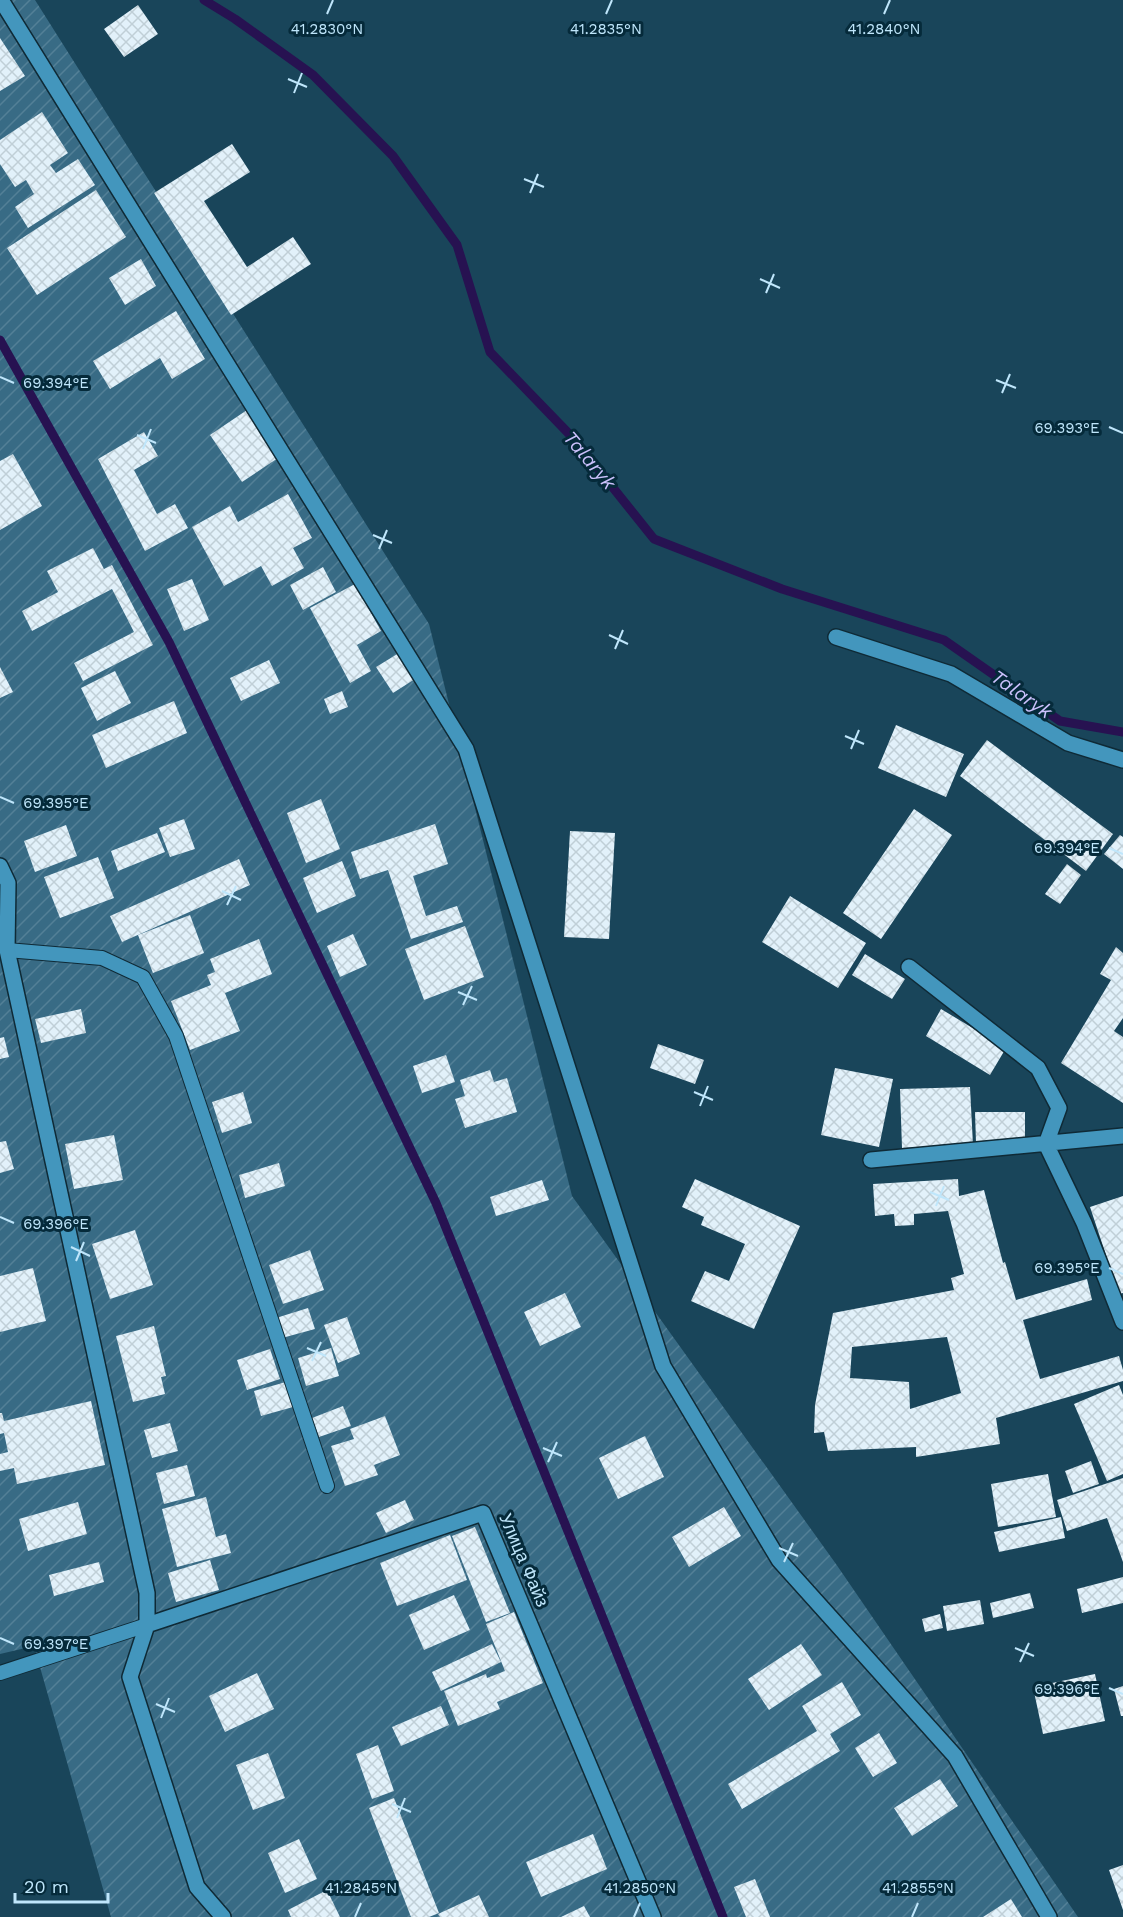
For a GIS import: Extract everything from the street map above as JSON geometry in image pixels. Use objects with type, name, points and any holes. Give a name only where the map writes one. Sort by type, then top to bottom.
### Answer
[{"type":"street","points":[[1,0],[466,749],[663,1366],[779,1560],[955,1756],[1049,1917]]},
{"type":"street","points":[[836,637],[951,674],[1068,743],[1123,760]]},
{"type":"street","points":[[0,866],[8,883],[7,950],[147,1593],[147,1625],[130,1677],[197,1887],[223,1917]]},
{"type":"street","points":[[909,968],[1038,1068],[1059,1108],[1046,1144],[1084,1223],[1123,1322]]},
{"type":"street","points":[[871,1160],[1123,1136]]},
{"type":"street","name":"Улица Файз","points":[[147,1625],[483,1513],[653,1917]]},
{"type":"lane","points":[[7,950],[102,958],[143,977],[176,1036],[327,1486]]},
{"type":"lane","points":[[0,1673],[147,1625]]},
{"type":"shaded area","points":[[0,0],[35,0],[429,624],[572,1196],[836,1564],[1078,1917],[111,1917],[34,1646],[0,1654]]},
{"type":"building","points":[[138,5],[158,34],[124,57],[104,29]]},
{"type":"building","points":[[0,38],[25,76],[0,91]]},
{"type":"building","points":[[42,112],[68,153],[50,165],[56,173],[78,159],[95,185],[28,228],[15,207],[34,194],[26,180],[15,187],[0,164],[0,140]]},
{"type":"building","points":[[232,144],[250,172],[204,201],[247,267],[293,237],[311,264],[231,315],[154,193]]},
{"type":"building","points":[[96,190],[126,237],[37,295],[7,248]]},
{"type":"building","points":[[141,259],[156,286],[125,305],[109,278]]},
{"type":"building","points":[[176,311],[205,359],[172,379],[160,358],[110,389],[93,361]]},
{"type":"building","points":[[247,410],[278,458],[242,482],[210,435]]},
{"type":"building","points":[[144,432],[158,456],[134,470],[157,514],[175,504],[188,528],[145,551],[98,459]]},
{"type":"building","points":[[13,454],[42,506],[0,530],[0,461]]},
{"type":"building","points":[[288,494],[312,538],[293,548],[304,568],[272,586],[261,566],[224,586],[192,527],[230,506],[238,522]]},
{"type":"building","points":[[93,548],[104,569],[112,565],[153,645],[83,681],[74,663],[134,632],[112,589],[32,631],[22,611],[58,592],[47,571]]},
{"type":"building","points":[[323,567],[336,592],[303,610],[290,585]]},
{"type":"building","points":[[192,579],[209,620],[184,631],[167,589]]},
{"type":"building","points":[[355,584],[381,631],[357,645],[371,671],[350,683],[310,608]]},
{"type":"building","points":[[399,653],[415,679],[393,693],[376,667]]},
{"type":"building","points":[[269,660],[280,683],[241,701],[230,678]]},
{"type":"building","points":[[0,667],[13,692],[0,698]]},
{"type":"building","points":[[115,671],[131,703],[97,721],[81,688]]},
{"type":"building","points":[[342,691],[348,707],[330,714],[324,699]]},
{"type":"building","points":[[174,701],[187,733],[106,768],[92,735]]},
{"type":"building","points":[[896,725],[964,754],[946,797],[878,768]]},
{"type":"building","points":[[987,740],[1113,834],[1086,871],[960,776]]},
{"type":"building","points":[[321,799],[340,849],[306,863],[287,813]]},
{"type":"building","points":[[914,809],[952,835],[881,939],[843,913]]},
{"type":"building","points":[[184,819],[195,849],[170,857],[159,828]]},
{"type":"building","points":[[435,824],[448,864],[413,876],[426,916],[457,906],[463,922],[411,939],[388,870],[360,879],[351,852]]},
{"type":"building","points":[[66,825],[77,856],[35,872],[24,841]]},
{"type":"building","points":[[570,831],[615,833],[609,939],[564,937]]},
{"type":"building","points":[[157,833],[165,852],[118,871],[111,851]]},
{"type":"building","points":[[1120,835],[1123,837],[1123,869],[1104,854]]},
{"type":"building","points":[[98,857],[114,898],[60,918],[44,877]]},
{"type":"building","points":[[239,859],[250,885],[122,942],[110,916]]},
{"type":"building","points":[[342,861],[356,896],[317,913],[303,878]]},
{"type":"building","points":[[1067,864],[1081,875],[1060,904],[1045,894]]},
{"type":"building","points":[[790,896],[866,943],[838,988],[762,942]]},
{"type":"building","points":[[190,915],[204,953],[153,973],[138,935]]},
{"type":"building","points":[[465,926],[484,977],[424,1000],[405,949]]},
{"type":"building","points":[[353,934],[367,965],[340,977],[327,946]]},
{"type":"building","points":[[259,939],[272,974],[225,993],[240,1031],[190,1050],[171,1001],[211,985],[207,975],[215,972],[210,959]]},
{"type":"building","points":[[1116,947],[1123,953],[1123,1018],[1114,1031],[1123,1037],[1123,1103],[1061,1063],[1111,980],[1100,974]]},
{"type":"building","points":[[865,954],[905,979],[892,999],[852,975]]},
{"type":"building","points":[[81,1009],[86,1033],[41,1043],[35,1019]]},
{"type":"building","points":[[941,1009],[1006,1048],[990,1075],[926,1036]]},
{"type":"building","points":[[4,1037],[9,1057],[0,1059],[0,1038]]},
{"type":"building","points":[[658,1044],[704,1060],[695,1084],[650,1068]]},
{"type":"building","points":[[446,1055],[455,1082],[422,1093],[413,1066]]},
{"type":"building","points":[[835,1068],[893,1079],[879,1147],[821,1135]]},
{"type":"building","points":[[490,1070],[494,1082],[507,1078],[517,1112],[465,1128],[455,1099],[465,1096],[460,1080]]},
{"type":"building","points":[[970,1087],[973,1145],[902,1148],[900,1089]]},
{"type":"building","points":[[243,1092],[252,1123],[222,1133],[212,1102]]},
{"type":"building","points":[[975,1112],[1025,1112],[1025,1143],[976,1143]]},
{"type":"building","points":[[114,1135],[123,1180],[74,1189],[65,1144]]},
{"type":"building","points":[[6,1141],[14,1169],[0,1173],[0,1142]]},
{"type":"building","points":[[279,1163],[285,1186],[245,1198],[239,1175]]},
{"type":"building","points":[[695,1179],[800,1226],[754,1329],[691,1301],[705,1271],[729,1281],[745,1244],[701,1225],[704,1217],[682,1207]]},
{"type":"building","points":[[958,1179],[959,1196],[984,1190],[1003,1263],[1005,1262],[1016,1300],[1087,1279],[1092,1300],[1023,1320],[1040,1379],[1119,1356],[1123,1381],[996,1418],[1000,1444],[916,1457],[916,1447],[828,1451],[824,1432],[814,1433],[815,1405],[833,1313],[954,1290],[951,1278],[964,1274],[948,1211],[914,1214],[914,1225],[895,1226],[894,1214],[875,1216],[873,1184]],"holes":[[[947,1337],[961,1393],[910,1409],[909,1382],[850,1378],[852,1347]]]},
{"type":"building","points":[[542,1180],[549,1200],[496,1216],[490,1197]]},
{"type":"building","points":[[1123,1196],[1123,1293],[1119,1294],[1090,1207]]},
{"type":"building","points":[[135,1230],[153,1285],[110,1299],[92,1244]]},
{"type":"building","points":[[310,1250],[324,1290],[283,1304],[269,1265]]},
{"type":"building","points":[[33,1268],[46,1321],[0,1332],[0,1276]]},
{"type":"building","points":[[565,1293],[581,1327],[540,1346],[524,1312]]},
{"type":"building","points":[[308,1308],[315,1329],[282,1338],[276,1318]]},
{"type":"building","points":[[347,1317],[360,1354],[338,1363],[324,1325]]},
{"type":"building","points":[[154,1326],[166,1376],[161,1377],[165,1394],[133,1402],[116,1336]]},
{"type":"building","points":[[331,1348],[339,1376],[306,1386],[298,1358]]},
{"type":"building","points":[[270,1349],[280,1379],[247,1390],[237,1360]]},
{"type":"building","points":[[286,1382],[293,1407],[261,1416],[254,1391]]},
{"type":"building","points":[[1119,1385],[1123,1395],[1123,1474],[1107,1481],[1074,1404]]},
{"type":"building","points":[[91,1401],[105,1465],[17,1484],[14,1468],[0,1471],[0,1454],[8,1452],[4,1433],[0,1434],[0,1413],[4,1421]]},
{"type":"building","points":[[343,1406],[351,1426],[319,1437],[312,1418]]},
{"type":"building","points":[[385,1416],[400,1455],[374,1465],[378,1475],[345,1486],[331,1446],[354,1439],[350,1429]]},
{"type":"building","points":[[170,1423],[178,1451],[152,1458],[144,1430]]},
{"type":"building","points":[[645,1436],[664,1477],[618,1499],[599,1458]]},
{"type":"building","points":[[1091,1461],[1099,1484],[1073,1493],[1065,1471]]},
{"type":"building","points":[[187,1465],[195,1496],[164,1504],[156,1473]]},
{"type":"building","points":[[1048,1474],[1056,1517],[998,1527],[991,1484]]},
{"type":"building","points":[[1123,1478],[1123,1562],[1107,1518],[1067,1531],[1057,1500]]},
{"type":"building","points":[[206,1497],[216,1537],[226,1534],[231,1553],[177,1567],[162,1509]]},
{"type":"building","points":[[405,1500],[414,1520],[386,1533],[376,1513]]},
{"type":"building","points":[[78,1502],[87,1534],[28,1551],[19,1519]]},
{"type":"building","points":[[724,1507],[741,1536],[689,1567],[672,1537]]},
{"type":"building","points":[[1061,1517],[1065,1538],[999,1552],[994,1532]]},
{"type":"building","points":[[475,1527],[510,1613],[486,1622],[452,1536]]},
{"type":"building","points":[[450,1535],[467,1580],[397,1606],[380,1563]]},
{"type":"building","points":[[210,1560],[219,1590],[176,1602],[168,1573]]},
{"type":"building","points":[[99,1562],[104,1582],[54,1596],[49,1575]]},
{"type":"building","points":[[1123,1577],[1123,1603],[1082,1613],[1077,1589]]},
{"type":"building","points":[[1030,1593],[1034,1608],[993,1618],[990,1603]]},
{"type":"building","points":[[454,1595],[470,1630],[424,1650],[409,1615]]},
{"type":"building","points":[[980,1600],[984,1624],[947,1631],[943,1606]]},
{"type":"building","points":[[514,1612],[543,1683],[497,1702],[500,1709],[458,1726],[444,1691],[486,1674],[487,1678],[505,1671],[486,1624]]},
{"type":"building","points":[[940,1614],[943,1628],[925,1632],[922,1619]]},
{"type":"building","points":[[492,1644],[501,1662],[441,1691],[432,1672]]},
{"type":"building","points":[[801,1644],[822,1675],[769,1710],[748,1679]]},
{"type":"building","points":[[257,1673],[274,1709],[225,1732],[209,1696]]},
{"type":"building","points":[[1095,1674],[1105,1721],[1043,1734],[1033,1687]]},
{"type":"building","points":[[842,1682],[861,1715],[830,1734],[840,1751],[742,1809],[728,1784],[817,1731],[802,1706]]},
{"type":"building","points":[[1123,1686],[1123,1716],[1121,1716],[1114,1689]]},
{"type":"building","points":[[441,1706],[449,1725],[401,1746],[392,1727]]},
{"type":"building","points":[[879,1733],[897,1763],[873,1777],[855,1748]]},
{"type":"building","points":[[378,1745],[394,1791],[372,1799],[356,1754]]},
{"type":"building","points":[[268,1753],[285,1798],[253,1810],[236,1765]]},
{"type":"building","points":[[940,1779],[958,1806],[912,1836],[894,1808]]},
{"type":"building","points":[[394,1798],[439,1913],[429,1917],[411,1917],[369,1808]]},
{"type":"building","points":[[593,1834],[607,1869],[541,1897],[526,1862]]},
{"type":"building","points":[[299,1839],[317,1879],[285,1893],[268,1853]]},
{"type":"building","points":[[1123,1865],[1123,1910],[1109,1870]]},
{"type":"building","points":[[755,1879],[770,1917],[746,1917],[734,1887]]},
{"type":"building","points":[[327,1890],[340,1917],[291,1917],[288,1910]]},
{"type":"building","points":[[479,1895],[489,1917],[440,1917],[438,1914]]},
{"type":"building","points":[[1011,1899],[1022,1917],[983,1917]]},
{"type":"building","points":[[584,1906],[590,1917],[561,1917]]},
{"type":"waterway","name":"Talaryk","points":[[204,0],[235,19],[313,75],[393,156],[457,245],[490,352],[574,439],[654,539],[782,589],[944,640],[1060,721],[1123,732]]},
{"type":"waterway","points":[[0,340],[169,642],[436,1203],[723,1917]]}]
